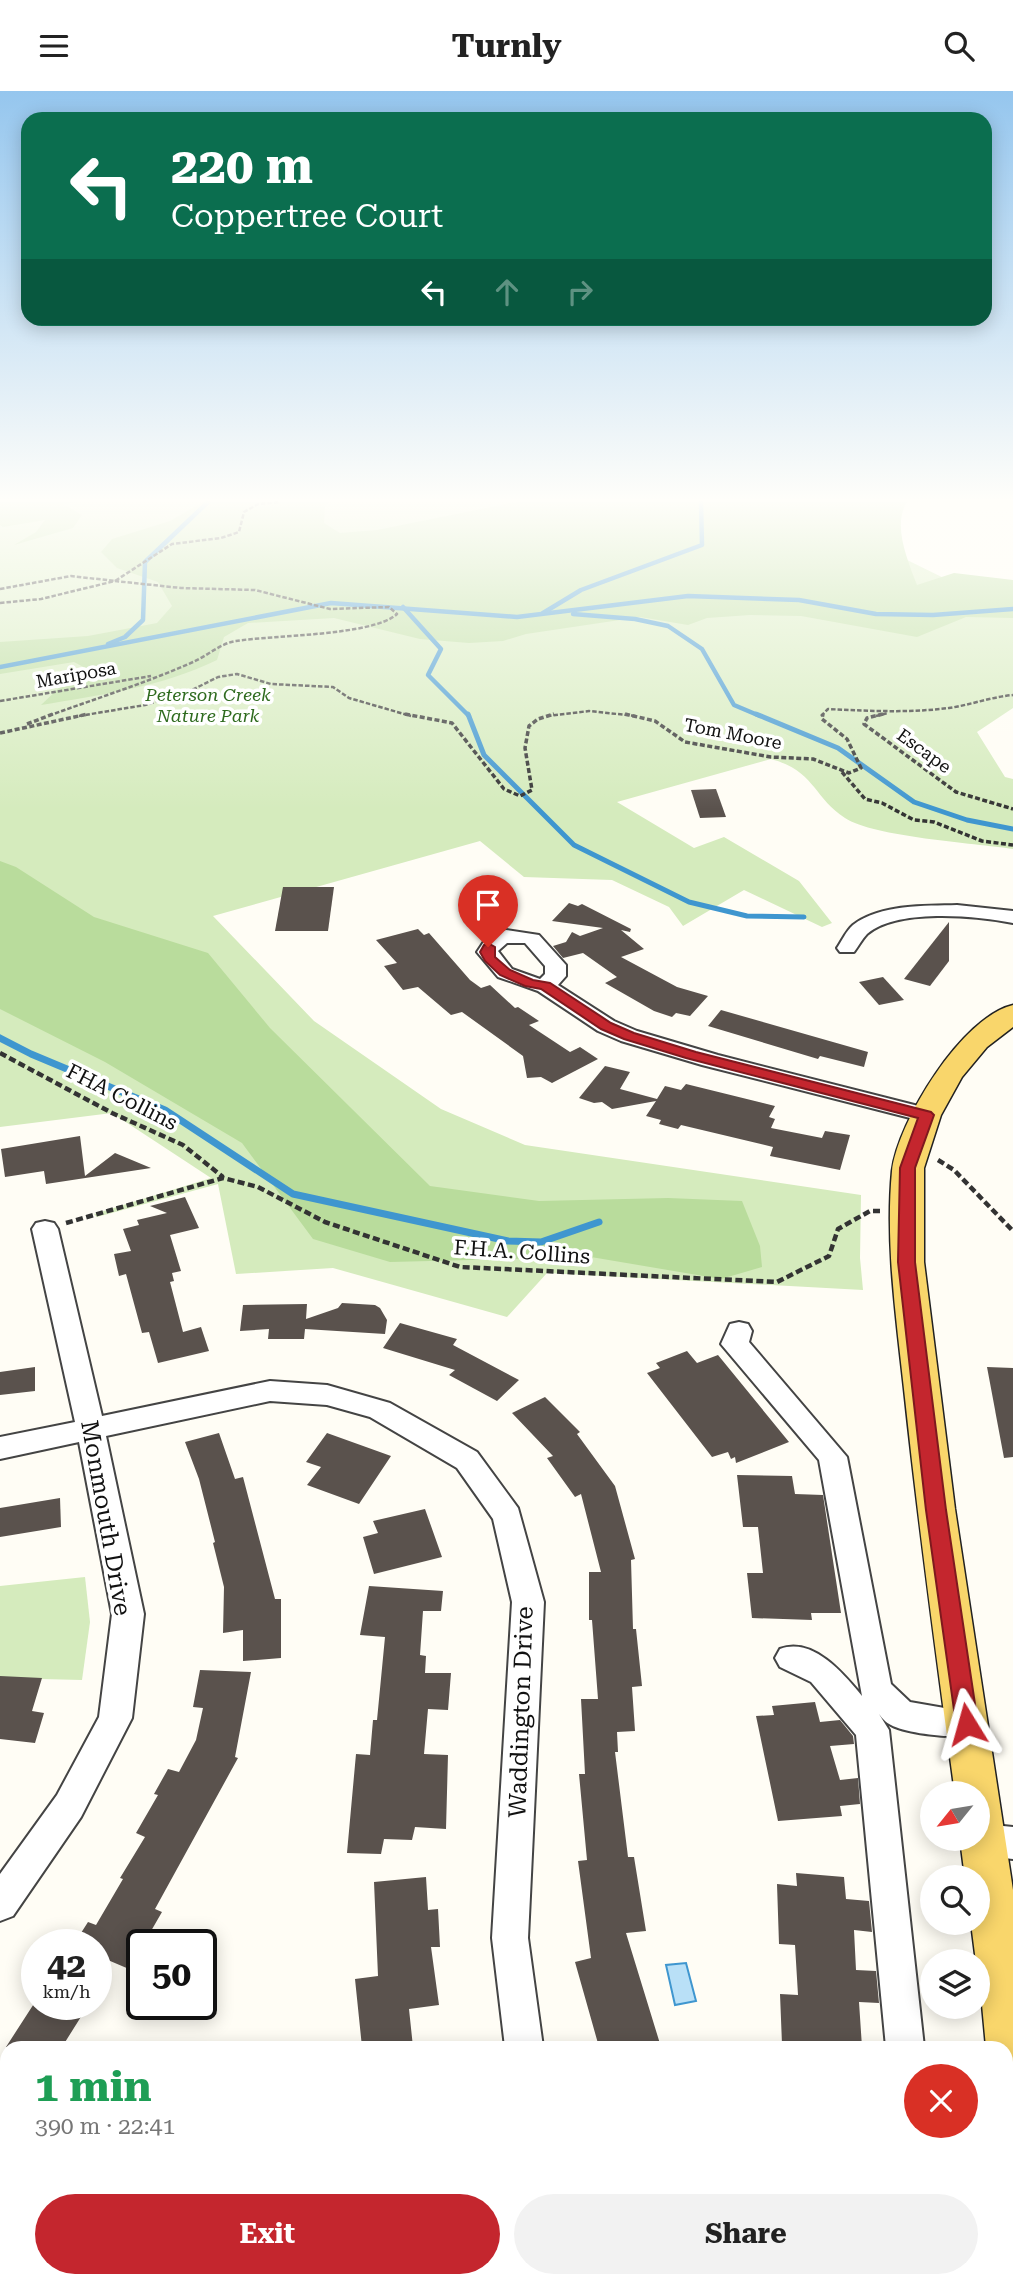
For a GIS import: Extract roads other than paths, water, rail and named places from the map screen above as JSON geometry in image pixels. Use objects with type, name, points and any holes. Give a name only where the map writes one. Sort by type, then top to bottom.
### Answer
[{"type":"main road","points":[[975,1781],[936,1510],[908,1276],[908,1168],[921,1131],[949,1074],[977,1041],[1013,1013]]},
{"type":"main road","points":[[992,1828],[1011,2041]]},
{"type":"street","points":[[847,947],[860,930],[883,919],[930,912],[988,912],[1013,917]]},
{"type":"street","points":[[545,986],[606,1026],[654,1045],[921,1131]]},
{"type":"street","name":"Monmouth Drive","points":[[0,1904],[69,1806],[115,1718],[128,1614],[90,1427],[45,1229]]},
{"type":"street","points":[[738,1331],[735,1344],[833,1457],[876,1690],[901,1715],[967,1724]]},
{"type":"street","name":"Waddington Drive","points":[[0,1448],[270,1391],[327,1395],[380,1411],[467,1460],[507,1515],[528,1602],[510,1938],[523,2041]]},
{"type":"street","points":[[791,1658],[822,1672],[872,1730],[904,2041]]},
{"type":"water","points":[[686,1963],[696,2001],[675,2005],[666,1965]]},
{"type":"waterway","points":[[108,644],[125,637],[143,620],[144,604]]},
{"type":"waterway","points":[[0,667],[323,604]]},
{"type":"waterway","points":[[351,604],[404,609]]},
{"type":"waterway","points":[[543,613],[557,604]]},
{"type":"waterway","points":[[404,609],[517,617],[619,604]]},
{"type":"waterway","points":[[824,604],[876,614],[933,615],[1013,609]]},
{"type":"waterway","points":[[404,609],[441,649],[428,675],[469,716]]},
{"type":"waterway","points":[[573,614],[635,619],[668,626],[702,649],[734,705],[760,716]]},
{"type":"waterway","points":[[756,714],[838,748],[914,802],[967,820],[1013,829]]},
{"type":"waterway","points":[[469,716],[484,755],[574,845],[689,902],[747,916],[804,917]]},
{"type":"waterway","points":[[0,1038],[31,1054],[165,1110],[293,1194],[508,1241],[541,1242],[599,1222]]},
{"type":"park label","name":"Peterson Creek Nature Park","points":[[208,706]]}]
